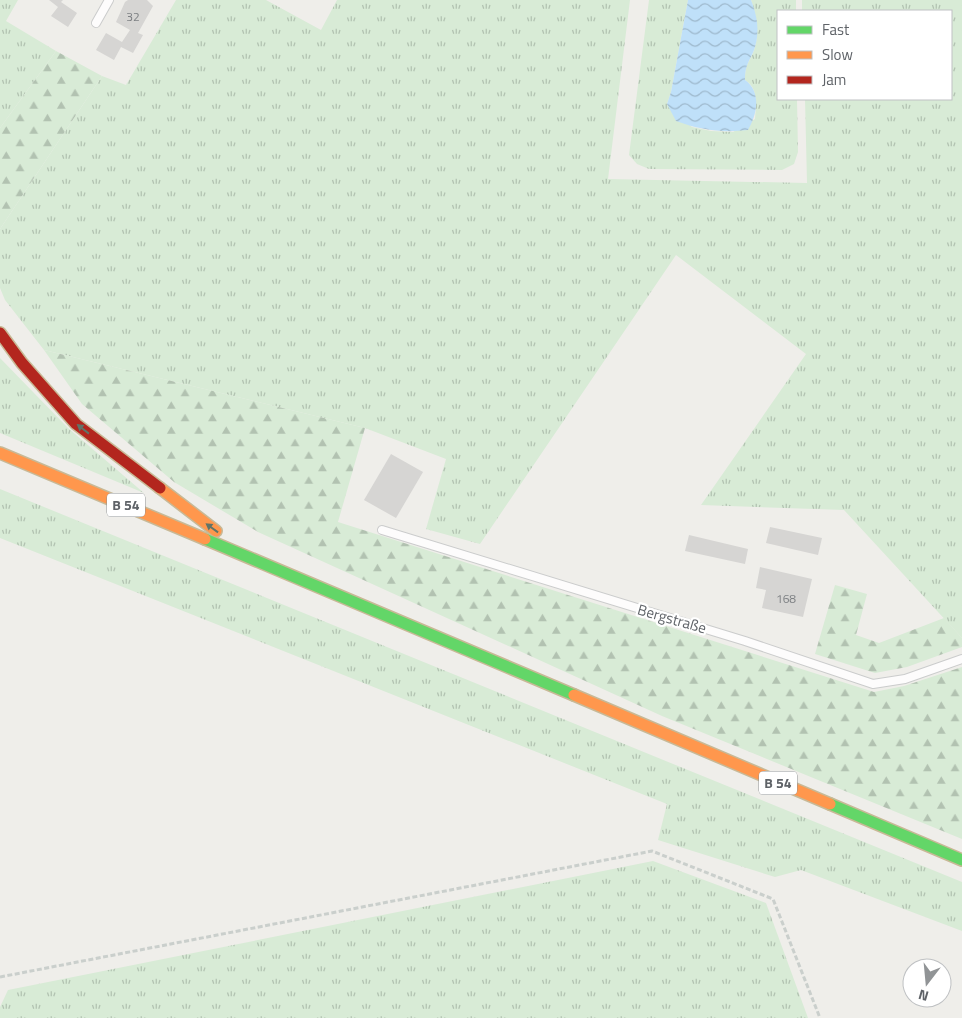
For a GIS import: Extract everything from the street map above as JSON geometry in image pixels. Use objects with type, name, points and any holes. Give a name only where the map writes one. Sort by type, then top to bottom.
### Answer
[{"type":"highway","points":[[0,333],[22,363],[76,424],[159,490],[252,557]]},
{"type":"highway","name":"B 54","points":[[0,453],[252,557],[594,706],[962,860]]},
{"type":"lane","points":[[96,23],[109,0]]},
{"type":"lane","name":"Bergstraße","points":[[382,530],[746,641],[873,684],[905,679],[962,658]]},
{"type":"path","points":[[0,978],[652,851],[773,899],[820,1018]]},
{"type":"green space","points":[[0,0],[18,0],[6,21],[56,51],[0,128]]},
{"type":"green space","points":[[176,0],[266,0],[321,30],[337,0],[630,0],[608,179],[807,183],[805,100],[952,100],[952,10],[802,10],[802,0],[962,0],[962,638],[844,510],[701,505],[806,354],[676,255],[480,544],[426,529],[446,459],[365,428],[44,350],[5,300],[0,288],[0,229],[102,76],[126,85]]},
{"type":"green space","points":[[649,0],[688,0],[671,92],[667,104],[692,127],[711,131],[733,132],[755,119],[755,93],[745,80],[747,65],[755,47],[757,35],[756,17],[751,0],[796,0],[796,10],[777,10],[777,100],[797,100],[798,152],[794,164],[782,170],[649,169],[637,164],[629,155]]},
{"type":"green space","points":[[56,51],[102,76],[0,229],[0,128]]},
{"type":"green space","points":[[44,350],[365,428],[338,522],[874,692],[904,686],[962,667],[962,839],[662,716],[258,532],[174,482],[82,404]]},
{"type":"green space","points":[[0,358],[68,428],[144,493],[0,433]]},
{"type":"green space","points":[[0,489],[962,882],[962,931],[801,870],[775,877],[658,840],[667,804],[0,538]]},
{"type":"green space","points":[[835,585],[867,594],[856,635],[879,643],[944,618],[962,638],[962,647],[907,667],[875,673],[815,654]]},
{"type":"green space","points":[[653,861],[766,903],[808,1018],[0,1018],[0,1007],[8,990]]},
{"type":"water","points":[[688,0],[751,0],[758,29],[755,47],[748,62],[745,80],[754,91],[756,97],[754,118],[748,130],[721,131],[685,124],[676,121],[667,104],[671,92]]},
{"type":"building","points":[[49,0],[63,0],[61,2],[77,13],[68,27],[51,16],[58,7]]},
{"type":"building","points":[[128,0],[147,0],[153,6],[138,33],[143,35],[133,53],[121,47],[114,60],[96,50],[106,33],[122,42],[130,30],[116,22],[125,2]]},
{"type":"building","points":[[391,454],[423,472],[396,518],[364,500]]},
{"type":"building","points":[[770,527],[822,538],[818,555],[766,543]]},
{"type":"building","points":[[689,535],[748,549],[745,564],[685,551]]},
{"type":"building","points":[[760,567],[812,579],[803,617],[762,608],[766,590],[756,588]]},
{"type":"traffic: fast","points":[[205,539],[574,695]]},
{"type":"traffic: fast","points":[[830,804],[962,860]]},
{"type":"traffic: slow","points":[[0,453],[205,539]]},
{"type":"traffic: slow","points":[[160,488],[216,531]]},
{"type":"traffic: slow","points":[[574,695],[830,804]]},
{"type":"traffic: jam","points":[[0,333],[22,363],[76,424],[160,488]]}]
